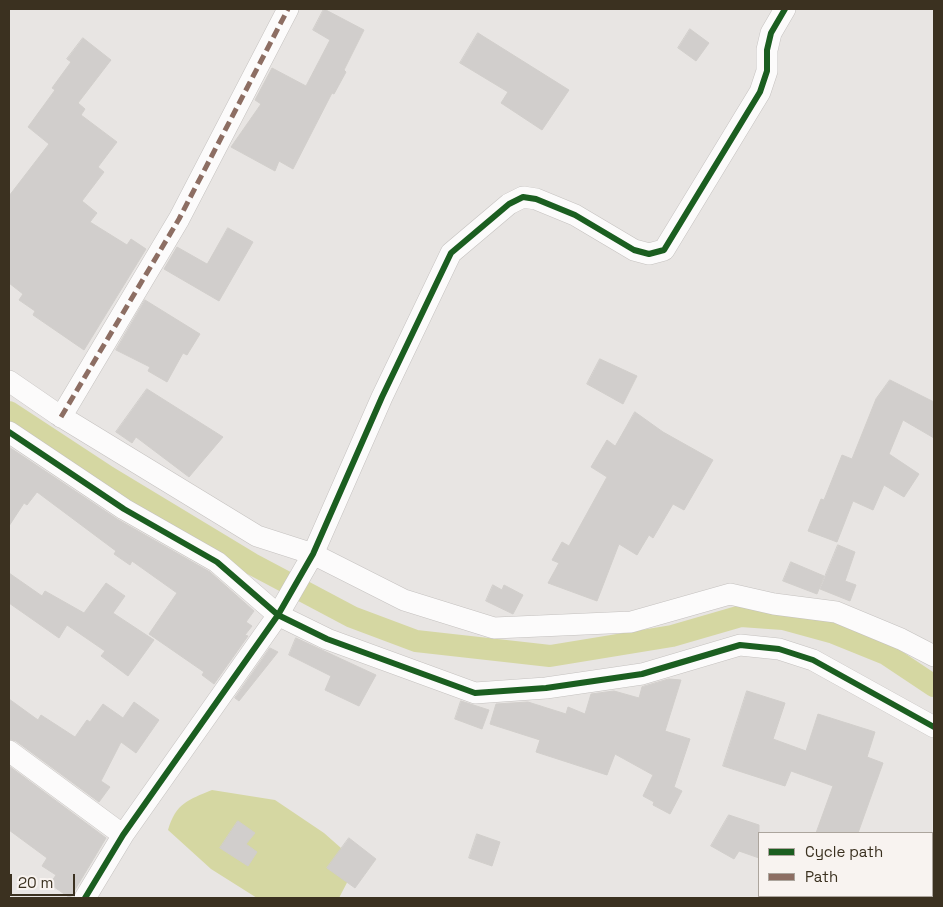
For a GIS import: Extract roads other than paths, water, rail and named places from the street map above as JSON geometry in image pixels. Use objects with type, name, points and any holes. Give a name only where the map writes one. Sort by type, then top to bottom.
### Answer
[{"type":"street","points":[[61,417],[179,218],[288,9]]},
{"type":"street","points":[[85,898],[123,835],[278,614],[313,554],[382,397],[451,253],[509,204],[523,197],[536,199],[575,215],[634,250],[649,254],[664,250],[760,92],[767,71],[767,50],[771,33],[785,9]]},
{"type":"street","points":[[9,381],[61,417],[257,536],[313,554],[404,600],[494,628],[631,622],[730,594],[774,604],[836,612],[901,639],[934,656]]},
{"type":"street","points":[[9,432],[124,509],[217,562],[278,614],[328,639],[476,693],[546,688],[642,674],[740,645],[779,649],[813,660],[934,727]]},
{"type":"street","points":[[9,751],[123,835]]},
{"type":"waterway","points":[[9,412],[108,477],[252,564],[352,617],[416,641],[550,656],[672,636],[741,616],[783,619],[834,633],[886,654],[934,686]]}]
